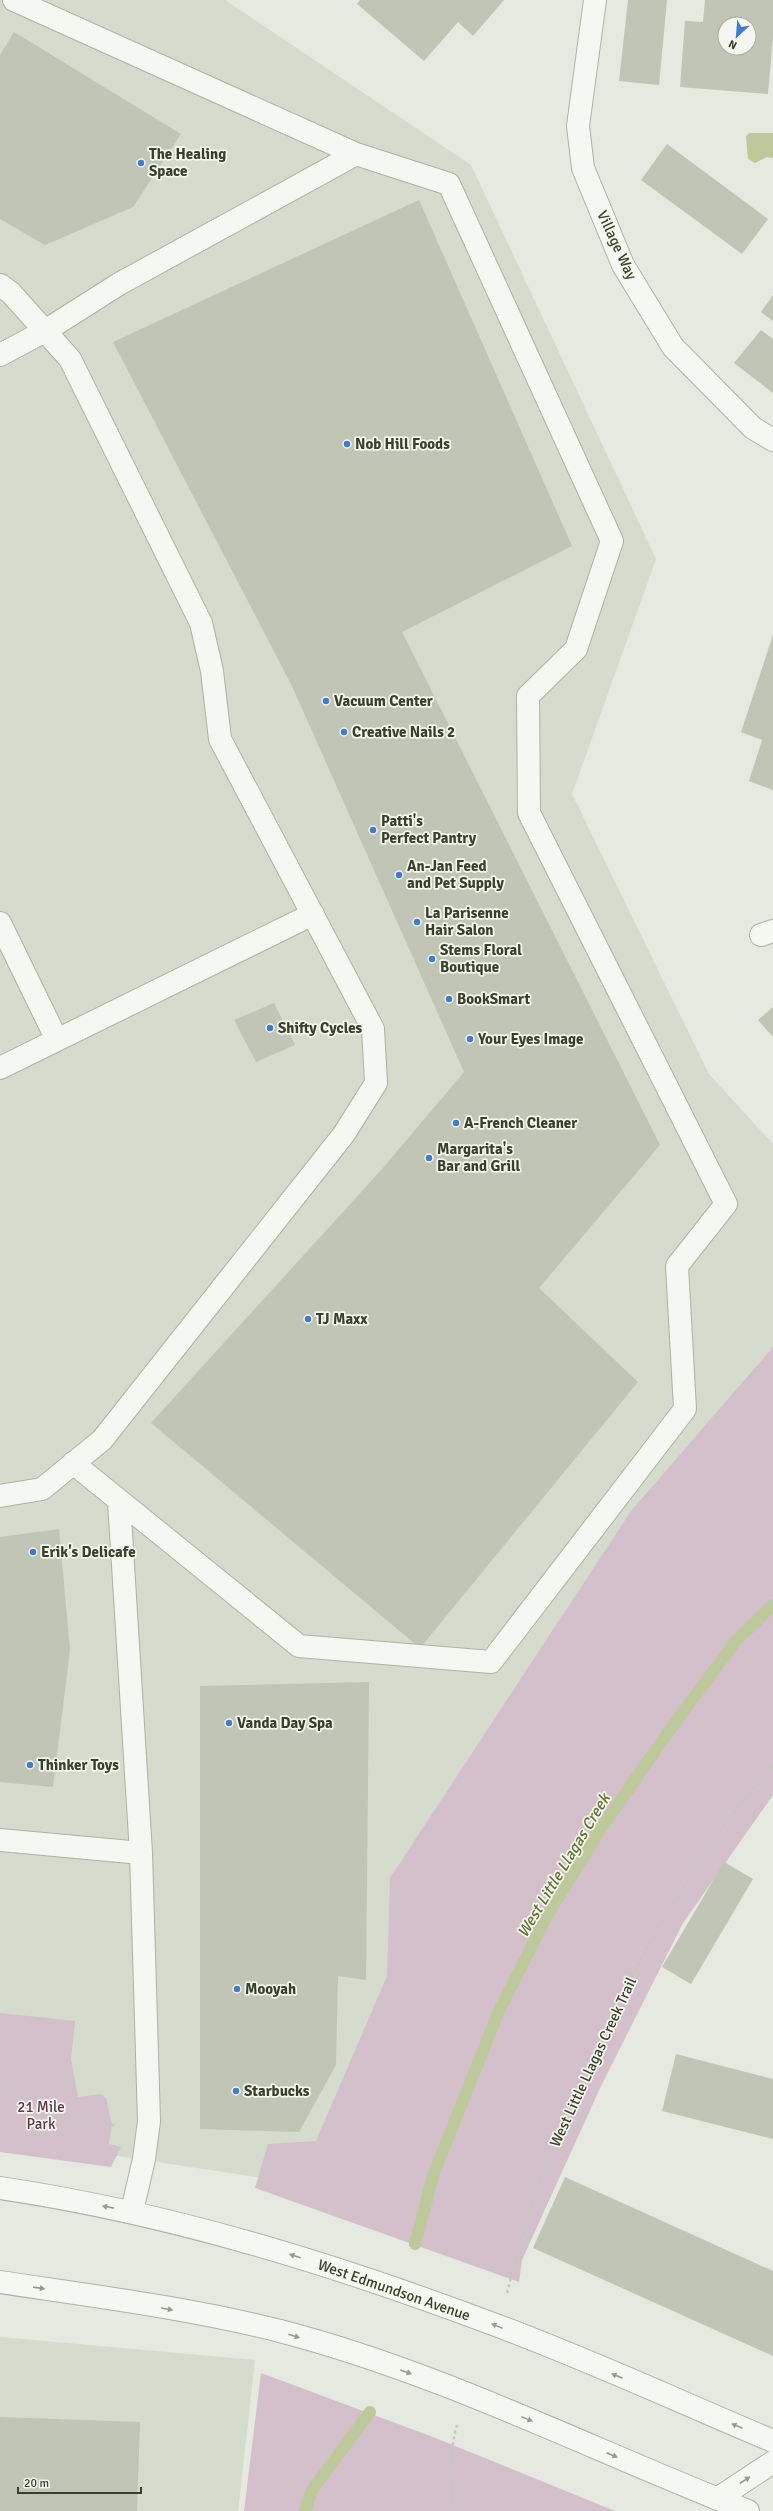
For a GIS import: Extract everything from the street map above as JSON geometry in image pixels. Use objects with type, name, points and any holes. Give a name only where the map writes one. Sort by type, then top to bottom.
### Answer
[{"type":"street","points":[[14,0],[356,154],[449,184],[612,541],[576,649],[528,696],[529,813],[726,1204],[677,1266],[685,1409],[491,1662],[299,1646],[73,1463]]},
{"type":"street","name":"Village Way","points":[[595,0],[578,126],[586,174],[623,265],[674,347],[753,428],[773,440]]},
{"type":"street","points":[[0,355],[45,331],[119,284],[356,154]]},
{"type":"street","points":[[0,285],[12,294],[70,359],[201,622],[212,671],[220,739],[373,1029],[376,1083],[344,1134],[102,1440],[42,1489],[0,1496]]},
{"type":"street","points":[[0,1068],[313,914]]},
{"type":"street","points":[[0,923],[57,1040]]},
{"type":"street","points":[[119,1501],[141,1853],[149,2121],[144,2159],[132,2211]]},
{"type":"street","points":[[0,1840],[141,1853]]},
{"type":"street","name":"West Edmundson Avenue","points":[[0,2188],[65,2198],[132,2211],[278,2251],[392,2287],[495,2325],[773,2441]]},
{"type":"street","points":[[0,2282],[229,2321],[279,2331],[362,2356],[468,2395],[748,2511]]},
{"type":"street","points":[[717,2499],[773,2462]]},
{"type":"path","name":"West Little Llagas Creek Trail","points":[[506,2299],[521,2238],[559,2133],[614,2011],[664,1920],[712,1842],[773,1764]]},
{"type":"path","points":[[0,2089],[18,2092],[44,2103],[72,2122],[115,2125]]},
{"type":"path","points":[[454,2511],[451,2494],[451,2448],[457,2424]]},
{"type":"shaded area","points":[[0,0],[225,0],[471,165],[656,559],[572,794],[709,1074],[773,1144],[773,1355],[321,2187],[0,2138]]},
{"type":"shaded area","points":[[749,133],[773,133],[773,158],[767,157],[755,163],[748,159],[746,137]]},
{"type":"shaded area","points":[[0,2337],[255,2360],[238,2511],[0,2511]]},
{"type":"green space","points":[[773,1347],[773,1795],[683,1923],[601,2086],[522,2260],[519,2282],[255,2188],[268,2144],[316,2141],[387,1976],[390,1878],[631,1511]]},
{"type":"green space","name":"21 Mile Park","points":[[0,2013],[75,2021],[71,2059],[78,2097],[101,2094],[106,2098],[112,2124],[109,2144],[121,2147],[111,2167],[0,2152]]},
{"type":"green space","points":[[261,2373],[433,2437],[615,2511],[244,2511]]},
{"type":"building","points":[[360,0],[504,0],[473,36],[458,22],[424,61],[357,4]]},
{"type":"building","points":[[628,0],[667,0],[659,85],[619,81]]},
{"type":"building","points":[[705,0],[773,0],[773,37],[768,94],[680,87],[685,21],[703,22]]},
{"type":"building","points":[[14,32],[181,134],[133,207],[45,245],[0,219],[0,55]]},
{"type":"building","points":[[667,144],[768,219],[742,254],[641,180]]},
{"type":"building","points":[[419,200],[572,546],[402,632],[660,1145],[539,1288],[638,1382],[420,1648],[151,1423],[383,1168],[464,1072],[291,684],[113,342]]},
{"type":"building","points":[[773,295],[773,321],[761,312]]},
{"type":"building","points":[[761,330],[773,339],[773,393],[734,363]]},
{"type":"building","points":[[773,635],[773,790],[749,781],[762,740],[741,732]]},
{"type":"building","points":[[274,1003],[295,1045],[256,1062],[234,1020]]},
{"type":"building","points":[[773,1007],[773,1037],[758,1020]]},
{"type":"building","points":[[59,1529],[70,1650],[53,1787],[0,1782],[0,1537]]},
{"type":"building","points":[[369,1682],[366,1980],[338,1976],[336,2065],[299,2132],[200,2129],[200,1686]]},
{"type":"building","points":[[724,1862],[753,1879],[691,1984],[662,1967]]},
{"type":"building","points":[[676,2054],[773,2079],[773,2139],[662,2111]]},
{"type":"building","points":[[565,2177],[773,2271],[773,2356],[533,2248]]},
{"type":"building","points":[[0,2417],[140,2422],[137,2511],[0,2511]]},
{"type":"waterway","name":"West Little Llagas Creek","points":[[415,2244],[434,2173],[499,2011],[548,1914],[598,1833],[671,1728],[736,1641],[773,1605]]},
{"type":"waterway","name":"West Little Llagas Creek","points":[[305,2511],[312,2490],[370,2412]]},
{"type":"place","name":"The Healing Space","points":[[141,163]]},
{"type":"place","name":"Nob Hill Foods","points":[[347,444]]},
{"type":"place","name":"Vacuum Center","points":[[326,701]]},
{"type":"place","name":"Creative Nails 2","points":[[344,732]]},
{"type":"place","name":"Patti's Perfect Pantry","points":[[373,830]]},
{"type":"place","name":"An-Jan Feed and Pet Supply","points":[[399,875]]},
{"type":"place","name":"La Parisenne Hair Salon","points":[[417,922]]},
{"type":"place","name":"Stems Floral Boutique","points":[[432,959]]},
{"type":"place","name":"BookSmart","points":[[449,999]]},
{"type":"place","name":"Shifty Cycles","points":[[270,1028]]},
{"type":"place","name":"Your Eyes Image","points":[[470,1039]]},
{"type":"place","name":"A-French Cleaner","points":[[456,1123]]},
{"type":"place","name":"Margarita's Bar and Grill","points":[[429,1158]]},
{"type":"place","name":"TJ Maxx","points":[[308,1319]]},
{"type":"place","name":"Erik's Delicafe","points":[[33,1552]]},
{"type":"place","name":"Vanda Day Spa","points":[[229,1723]]},
{"type":"place","name":"Thinker Toys","points":[[30,1765]]},
{"type":"place","name":"Mooyah","points":[[237,1989]]},
{"type":"place","name":"Starbucks","points":[[236,2091]]}]
